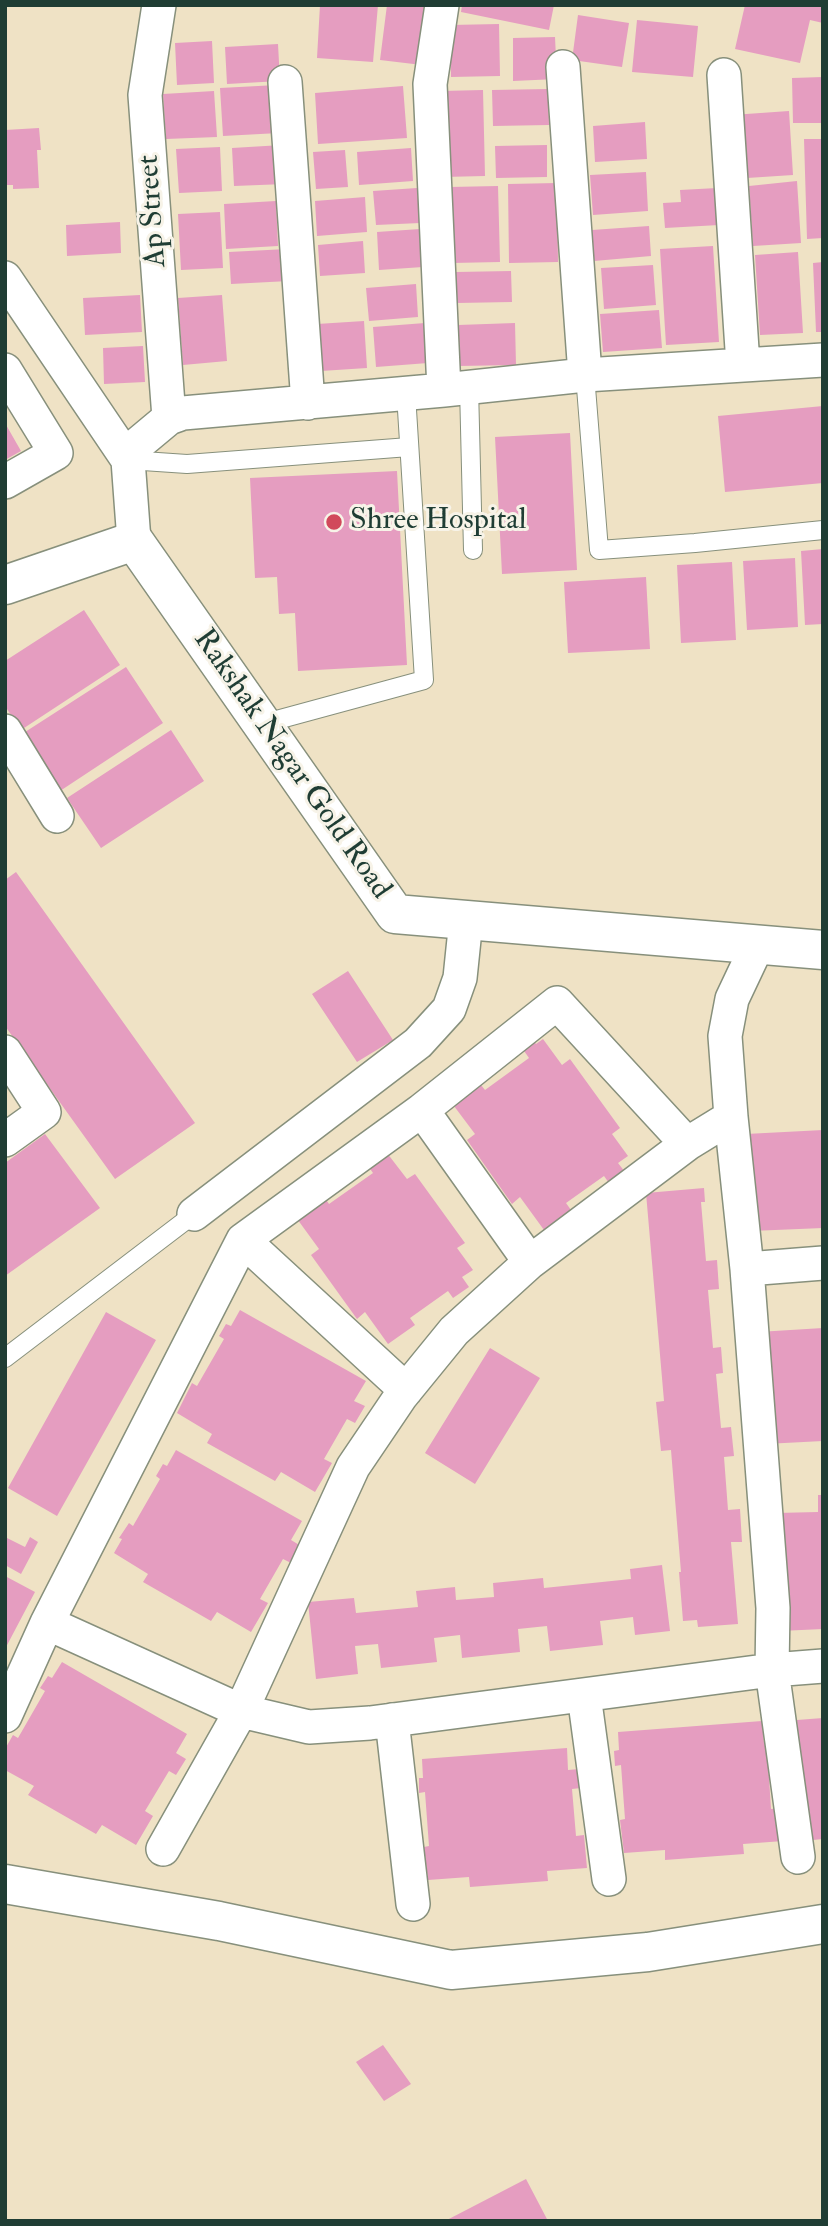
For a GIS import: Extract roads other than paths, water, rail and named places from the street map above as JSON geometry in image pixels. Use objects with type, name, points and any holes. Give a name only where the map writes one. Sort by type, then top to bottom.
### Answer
[{"type":"street","name":"Ap Street","points":[[159,5],[145,95],[169,418]]},
{"type":"street","points":[[442,5],[430,84],[456,389]]},
{"type":"street","points":[[563,67],[585,375]]},
{"type":"street","points":[[724,75],[743,365]]},
{"type":"street","points":[[285,82],[308,403]]},
{"type":"street","points":[[5,278],[128,460],[134,541],[5,585]]},
{"type":"street","points":[[128,460],[139,443],[169,418],[183,413],[585,375],[823,360]]},
{"type":"street","points":[[5,370],[56,453],[5,482]]},
{"type":"street","name":"Rakshak Nagar Gold Road","points":[[134,541],[395,914],[823,950]]},
{"type":"street","points":[[5,731],[57,816]]},
{"type":"street","points":[[194,1214],[418,1043],[449,1009],[460,978],[466,920]]},
{"type":"street","points":[[758,944],[732,999],[725,1036],[747,1269],[772,1608],[772,1670],[798,1857]]},
{"type":"street","points":[[5,1716],[47,1623],[243,1240],[422,1110],[557,1003],[687,1144]]},
{"type":"street","points":[[5,1052],[44,1112],[5,1140]]},
{"type":"street","points":[[422,1110],[530,1262]]},
{"type":"street","points":[[163,1849],[241,1711],[354,1468],[407,1390],[454,1332],[530,1262],[687,1144],[731,1117]]},
{"type":"street","points":[[243,1240],[407,1390]]},
{"type":"street","points":[[747,1269],[823,1263]]},
{"type":"street","points":[[47,1623],[241,1711],[309,1727],[392,1720],[772,1670],[823,1666]]},
{"type":"street","points":[[584,1695],[609,1879]]},
{"type":"street","points":[[392,1720],[413,1903]]},
{"type":"street","points":[[5,1884],[219,1921],[451,1970],[648,1952],[823,1924]]},
{"type":"lane","points":[[585,375],[599,550],[823,530]]},
{"type":"lane","points":[[456,389],[473,550]]},
{"type":"lane","points":[[262,724],[424,680],[406,394]]},
{"type":"lane","points":[[128,460],[187,464],[409,447]]},
{"type":"lane","points":[[5,1359],[194,1214]]},
{"type":"place","name":"Shree Hospital","points":[[334,522]]}]
